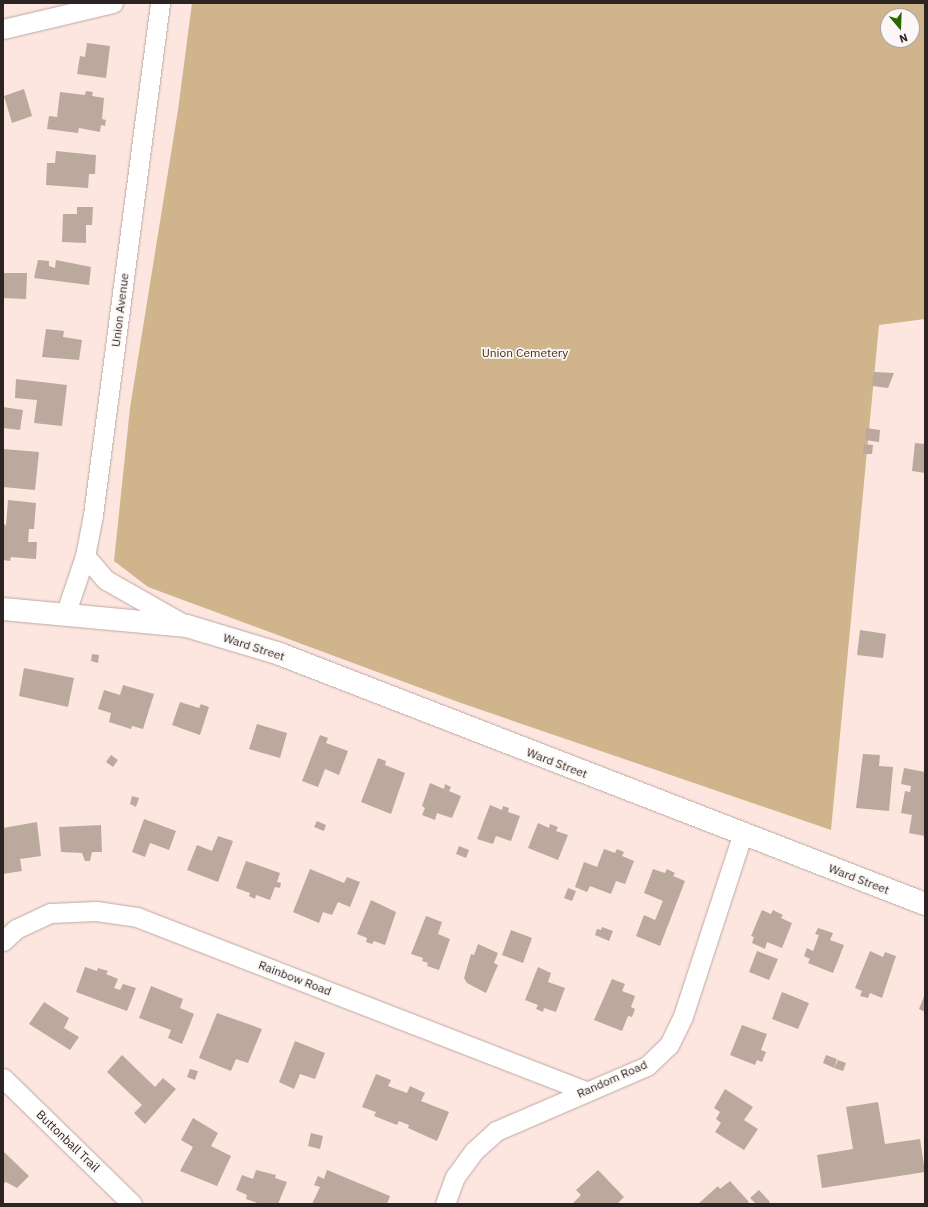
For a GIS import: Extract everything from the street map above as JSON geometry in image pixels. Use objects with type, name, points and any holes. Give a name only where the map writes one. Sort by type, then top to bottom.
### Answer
[{"type":"main road","name":"Ward Street","points":[[3,609],[187,626],[277,653],[742,835],[925,904]]},
{"type":"street","points":[[3,29],[112,3]]},
{"type":"street","name":"Union Avenue","points":[[65,615],[85,556],[93,515],[160,3]]},
{"type":"street","name":"Ward Street","points":[[85,556],[106,580],[187,626]]},
{"type":"street","name":"Random Road","points":[[445,1204],[455,1177],[474,1150],[496,1131],[647,1066],[669,1045],[683,1016],[742,835]]},
{"type":"street","name":"Rainbow Road","points":[[3,941],[16,928],[51,913],[96,911],[137,917],[586,1091]]},
{"type":"street","name":"Buttonball Trail","points":[[3,1078],[132,1204]]},
{"type":"green space","name":"Union Cemetery","points":[[192,3],[925,3],[925,319],[879,325],[831,830],[461,703],[148,587],[114,561],[130,408],[178,110]]},
{"type":"building","points":[[87,43],[110,46],[106,78],[77,74],[80,56],[85,57]]},
{"type":"building","points":[[24,89],[32,116],[12,123],[4,96]]},
{"type":"building","points":[[86,91],[93,92],[92,96],[104,98],[102,119],[106,120],[105,126],[101,125],[100,132],[79,128],[78,133],[47,129],[49,116],[57,117],[60,92],[85,95]]},
{"type":"building","points":[[56,151],[96,155],[95,174],[89,174],[88,188],[46,185],[47,163],[55,163]]},
{"type":"building","points":[[77,207],[93,207],[92,225],[86,225],[86,243],[62,242],[63,214],[77,214]]},
{"type":"building","points":[[38,260],[49,261],[49,266],[55,268],[56,260],[91,267],[89,285],[34,278]]},
{"type":"building","points":[[3,273],[27,273],[26,299],[3,298]]},
{"type":"building","points":[[46,329],[64,331],[63,337],[82,340],[79,360],[42,357]]},
{"type":"building","points":[[874,372],[894,373],[888,388],[872,386]]},
{"type":"building","points":[[16,379],[67,385],[62,426],[34,423],[37,400],[15,398]]},
{"type":"building","points":[[3,407],[23,410],[20,430],[3,428]]},
{"type":"building","points":[[866,428],[880,430],[879,442],[865,440]]},
{"type":"building","points":[[915,443],[925,444],[925,473],[912,471]]},
{"type":"building","points":[[864,444],[873,445],[872,454],[863,454]]},
{"type":"building","points":[[3,449],[39,452],[35,490],[3,487]]},
{"type":"building","points":[[8,500],[36,503],[34,529],[29,529],[28,542],[37,542],[36,559],[11,557],[10,561],[3,560],[3,522],[6,526]]},
{"type":"building","points":[[860,630],[886,634],[883,658],[857,655]]},
{"type":"building","points":[[92,654],[99,655],[98,663],[91,661]]},
{"type":"building","points":[[24,668],[74,678],[68,707],[19,696]]},
{"type":"building","points":[[123,685],[154,694],[143,729],[132,726],[131,729],[109,722],[111,713],[98,709],[104,690],[120,695]]},
{"type":"building","points":[[180,702],[199,708],[201,704],[209,707],[200,735],[172,725]]},
{"type":"building","points":[[257,724],[287,733],[280,758],[249,749]]},
{"type":"building","points":[[320,735],[328,738],[326,743],[348,751],[339,775],[325,769],[318,787],[302,781]]},
{"type":"building","points":[[863,754],[880,755],[879,766],[893,767],[889,811],[856,808]]},
{"type":"building","points":[[111,755],[118,760],[113,767],[106,762]]},
{"type":"building","points":[[378,758],[386,761],[385,765],[405,773],[391,814],[361,802]]},
{"type":"building","points":[[904,768],[925,772],[925,836],[909,833],[912,815],[901,813],[905,791],[910,792],[911,786],[901,784]]},
{"type":"building","points":[[430,783],[444,789],[445,784],[451,787],[449,791],[461,796],[452,818],[437,813],[435,820],[422,815],[425,808],[422,806]]},
{"type":"building","points":[[132,796],[139,798],[136,807],[130,804]]},
{"type":"building","points":[[490,805],[502,810],[503,806],[509,808],[508,812],[520,816],[511,841],[496,836],[493,844],[477,839]]},
{"type":"building","points":[[144,819],[176,831],[169,850],[150,843],[145,857],[132,852]]},
{"type":"building","points":[[317,821],[326,825],[324,831],[314,827]]},
{"type":"building","points":[[37,822],[41,856],[20,859],[22,871],[3,874],[3,828]]},
{"type":"building","points":[[538,823],[549,828],[550,824],[558,827],[556,831],[568,835],[558,860],[528,848]]},
{"type":"building","points":[[101,825],[102,852],[92,852],[90,861],[85,861],[82,853],[61,852],[59,827]]},
{"type":"building","points":[[218,836],[233,841],[218,882],[187,870],[197,845],[212,851]]},
{"type":"building","points":[[459,846],[469,850],[466,858],[456,854]]},
{"type":"building","points":[[604,849],[615,853],[617,849],[624,852],[622,856],[634,861],[625,884],[616,881],[611,894],[590,886],[587,892],[575,887],[584,862],[597,867]]},
{"type":"building","points":[[246,861],[280,873],[277,882],[281,883],[280,888],[275,887],[270,900],[256,895],[255,899],[249,896],[250,893],[236,888]]},
{"type":"building","points":[[310,869],[344,883],[347,877],[360,882],[350,907],[338,902],[332,915],[323,912],[319,923],[293,912]]},
{"type":"building","points":[[653,869],[665,873],[667,869],[675,873],[673,876],[685,881],[660,946],[636,936],[644,915],[655,920],[663,901],[644,893]]},
{"type":"building","points":[[568,888],[576,891],[572,901],[564,898]]},
{"type":"building","points":[[371,900],[396,912],[385,945],[374,941],[372,944],[366,942],[367,938],[357,934]]},
{"type":"building","points":[[762,910],[771,914],[773,910],[783,915],[781,918],[792,923],[782,948],[767,942],[765,949],[752,943],[754,937],[751,936]]},
{"type":"building","points":[[426,916],[442,922],[438,934],[450,939],[439,970],[427,966],[428,963],[422,961],[423,958],[411,954]]},
{"type":"building","points":[[602,927],[613,931],[609,941],[595,935],[597,929],[601,930]]},
{"type":"building","points":[[818,928],[833,933],[830,940],[844,945],[833,973],[808,963],[810,959],[804,956],[807,948],[813,951],[819,935],[815,934]]},
{"type":"building","points":[[511,930],[532,938],[523,963],[502,955]]},
{"type":"building","points":[[478,944],[498,953],[494,963],[498,965],[486,993],[467,983],[464,978],[471,954],[474,955]]},
{"type":"building","points":[[757,951],[778,959],[769,980],[749,972]]},
{"type":"building","points":[[870,951],[883,957],[885,952],[896,956],[882,998],[870,993],[868,998],[860,996],[862,991],[855,988]]},
{"type":"building","points":[[85,967],[97,971],[98,968],[108,971],[106,974],[118,979],[114,988],[120,990],[123,984],[136,988],[127,1011],[76,992]]},
{"type":"building","points":[[538,967],[551,973],[548,982],[565,988],[556,1012],[544,1008],[543,1012],[536,1009],[538,1005],[525,1000]]},
{"type":"building","points":[[612,979],[625,984],[622,991],[635,996],[631,1007],[635,1009],[632,1017],[628,1016],[622,1031],[594,1020]]},
{"type":"building","points":[[151,986],[183,999],[180,1008],[194,1014],[182,1044],[168,1038],[171,1030],[139,1018]]},
{"type":"building","points":[[782,992],[809,1003],[798,1029],[772,1019]]},
{"type":"building","points":[[925,994],[925,1012],[919,1009]]},
{"type":"building","points":[[44,1002],[69,1018],[64,1028],[79,1037],[70,1050],[29,1024]]},
{"type":"building","points":[[217,1013],[262,1029],[248,1063],[236,1059],[231,1071],[199,1058]]},
{"type":"building","points":[[742,1025],[767,1034],[761,1050],[766,1052],[762,1062],[757,1060],[755,1065],[730,1055]]},
{"type":"building","points":[[295,1041],[325,1053],[315,1079],[300,1074],[294,1089],[279,1082]]},
{"type":"building","points":[[122,1055],[155,1087],[163,1078],[176,1089],[145,1124],[134,1113],[142,1105],[107,1072]]},
{"type":"building","points":[[826,1055],[837,1059],[834,1068],[823,1063]]},
{"type":"building","points":[[838,1060],[846,1063],[843,1071],[834,1068]]},
{"type":"building","points":[[190,1069],[198,1071],[195,1080],[187,1077]]},
{"type":"building","points":[[376,1074],[391,1080],[388,1086],[407,1093],[410,1086],[425,1093],[421,1101],[449,1112],[437,1141],[408,1128],[409,1125],[399,1121],[397,1125],[374,1116],[376,1112],[362,1107]]},
{"type":"building","points":[[725,1089],[753,1107],[744,1120],[758,1129],[744,1150],[715,1132],[721,1123],[716,1119],[720,1112],[714,1108]]},
{"type":"building","points":[[878,1102],[885,1144],[920,1139],[925,1172],[822,1188],[817,1155],[853,1149],[846,1107]]},
{"type":"building","points":[[193,1118],[218,1133],[211,1146],[231,1156],[217,1186],[180,1171],[193,1147],[181,1140]]},
{"type":"building","points":[[311,1133],[323,1136],[320,1149],[308,1146]]},
{"type":"building","points":[[3,1151],[29,1176],[17,1188],[6,1182],[3,1184]]},
{"type":"building","points":[[256,1170],[276,1175],[275,1178],[287,1182],[278,1204],[260,1204],[246,1199],[247,1195],[236,1190],[242,1175],[253,1179]]},
{"type":"building","points":[[327,1170],[390,1196],[387,1204],[312,1204],[320,1187],[314,1185],[318,1176],[324,1179]]},
{"type":"building","points":[[598,1170],[624,1197],[617,1204],[572,1204],[581,1195],[576,1190]]},
{"type":"building","points":[[730,1181],[749,1202],[746,1204],[698,1204],[718,1186],[720,1189]]},
{"type":"building","points":[[759,1190],[770,1202],[768,1204],[756,1204],[750,1198]]}]
